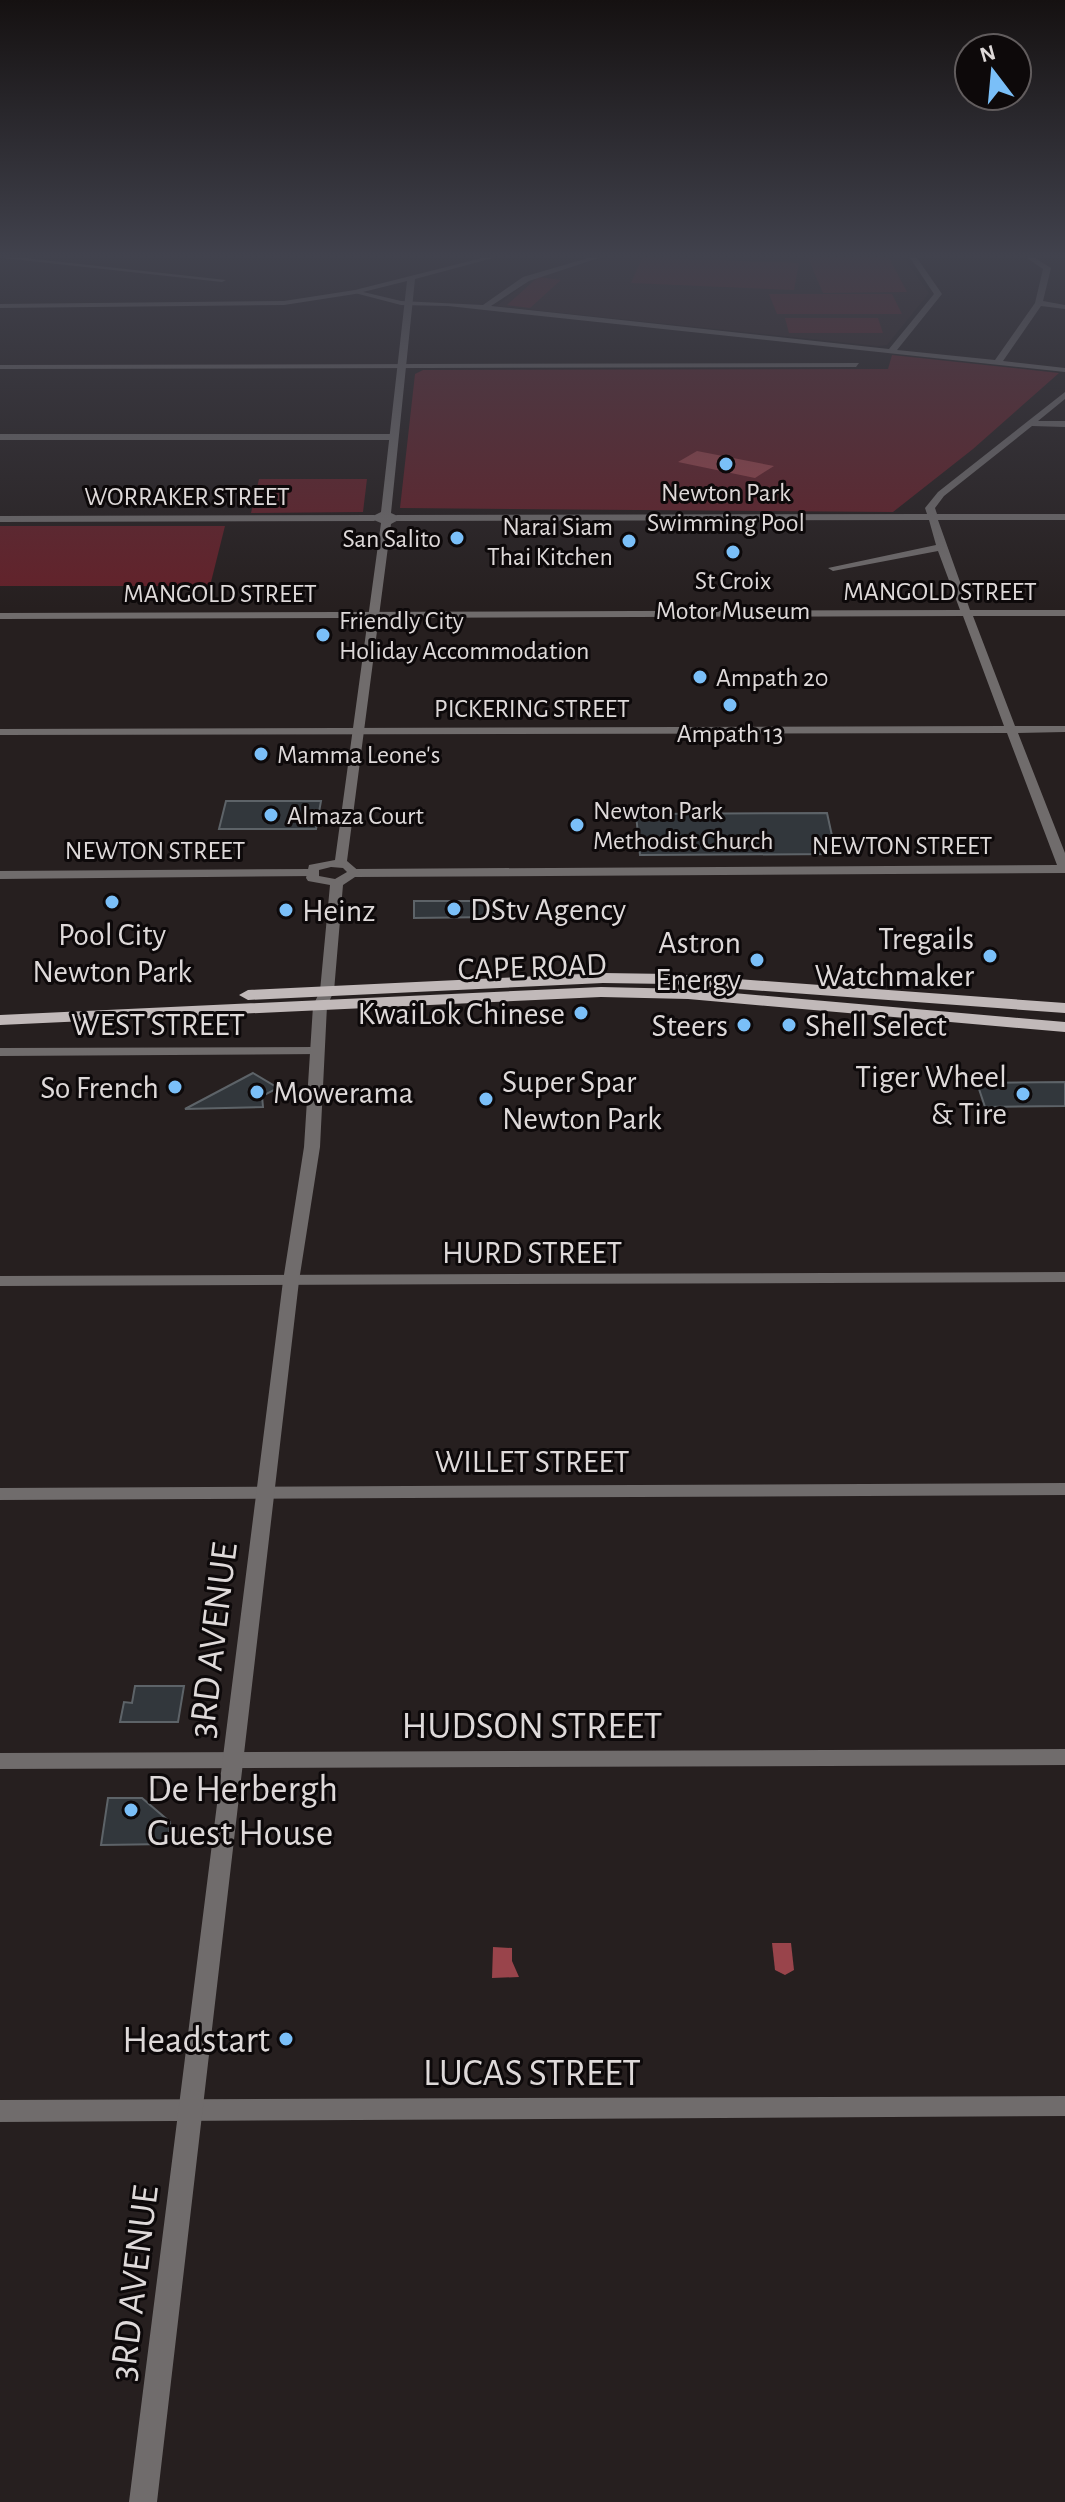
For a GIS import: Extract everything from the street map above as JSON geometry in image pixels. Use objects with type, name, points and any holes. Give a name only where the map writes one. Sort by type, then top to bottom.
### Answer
[{"type":"main road","name":"CAPE ROAD","points":[[0,1020],[535,980],[670,979],[1065,1008]]},
{"type":"main road","name":"CAPE ROAD","points":[[0,1007],[645,993],[1065,1027]]},
{"type":"street","points":[[341,863],[402,375]]},
{"type":"street","points":[[1065,395],[941,494],[930,508],[941,547],[1014,729],[1065,869]]},
{"type":"street","points":[[1030,423],[1065,424]]},
{"type":"street","points":[[0,437],[394,437]]},
{"type":"street","name":"WORRAKER STREET","points":[[0,519],[1062,516]]},
{"type":"street","points":[[833,568],[941,547]]},
{"type":"street","name":"MANGOLD STREET","points":[[0,616],[1065,613]]},
{"type":"street","name":"PICKERING STREET","points":[[0,732],[1065,729]]},
{"type":"street","points":[[341,863],[351,867],[355,873],[337,883],[318,882],[310,873],[321,865],[341,863]]},
{"type":"street","name":"NEWTON STREET","points":[[355,873],[1065,869]]},
{"type":"street","name":"NEWTON STREET","points":[[0,875],[310,873]]},
{"type":"street","name":"3RD AVENUE","points":[[143,2502],[268,1492],[291,1281],[312,1147],[316,1051],[337,883]]},
{"type":"street","name":"WEST STREET","points":[[0,1052],[316,1051]]},
{"type":"street","name":"HURD STREET","points":[[0,1281],[1065,1277]]},
{"type":"street","name":"WILLET STREET","points":[[0,1494],[1065,1489]]},
{"type":"street","name":"HUDSON STREET","points":[[0,1761],[1065,1757]]},
{"type":"street","name":"LUCAS STREET","points":[[0,2111],[1065,2106]]},
{"type":"shaded area","points":[[415,375],[1057,375],[973,449],[893,512],[400,508]]},
{"type":"shaded area","name":"Newton Park Swimming Pool","points":[[697,451],[774,466],[755,478],[678,462]]},
{"type":"shaded area","points":[[259,479],[367,479],[363,512],[251,513]]},
{"type":"shaded area","points":[[0,526],[225,526],[210,586],[0,586]]},
{"type":"shaded area","points":[[772,1943],[791,1943],[794,1970],[785,1975],[775,1970]]},
{"type":"shaded area","points":[[493,1947],[512,1948],[512,1961],[519,1977],[492,1978]]},
{"type":"building","name":"Almaza Court","points":[[226,801],[321,801],[316,829],[219,829]]},
{"type":"building","points":[[827,813],[836,854],[640,855],[636,814]]},
{"type":"building","name":"DStv Agency","points":[[414,901],[494,901],[494,917],[414,918]]},
{"type":"building","name":"Mowerama","points":[[253,1073],[278,1088],[262,1096],[263,1107],[185,1109]]},
{"type":"building","name":"Tiger Wheel & Tire","points":[[1065,1082],[1065,1106],[985,1107],[977,1083]]},
{"type":"building","points":[[135,1686],[184,1686],[178,1722],[120,1722],[124,1702],[132,1703]]},
{"type":"building","name":"De Herbergh Guest House","points":[[108,1798],[142,1798],[170,1822],[168,1844],[101,1845]]},
{"type":"place","name":"Newton Park Swimming Pool","points":[[726,464]]},
{"type":"place","name":"San Salito","points":[[457,538]]},
{"type":"place","name":"Narai Siam Thai Kitchen","points":[[629,541]]},
{"type":"place","name":"St Croix Motor Museum","points":[[733,552]]},
{"type":"place","name":"Friendly City Holiday Accommodation","points":[[323,635]]},
{"type":"place","name":"Ampath 20","points":[[700,677]]},
{"type":"place","name":"Ampath 13","points":[[730,705]]},
{"type":"place","name":"Mamma Leone's","points":[[261,754]]},
{"type":"place","name":"Almaza Court","points":[[271,815]]},
{"type":"place","name":"Newton Park Methodist Church","points":[[577,825]]},
{"type":"place","name":"Pool City Newton Park","points":[[112,902]]},
{"type":"place","name":"DStv Agency","points":[[454,909]]},
{"type":"place","name":"Heinz","points":[[286,910]]},
{"type":"place","name":"Tregails Watchmaker","points":[[990,956]]},
{"type":"place","name":"Astron Energy","points":[[757,960]]},
{"type":"place","name":"KwaiLok Chinese","points":[[581,1013]]},
{"type":"place","name":"Steers","points":[[744,1025]]},
{"type":"place","name":"Shell Select","points":[[789,1025]]},
{"type":"place","name":"So French","points":[[175,1087]]},
{"type":"place","name":"Mowerama","points":[[257,1092]]},
{"type":"place","name":"Tiger Wheel & Tire","points":[[1023,1094]]},
{"type":"place","name":"Super Spar Newton Park","points":[[486,1099]]},
{"type":"place","name":"De Herbergh Guest House","points":[[131,1810]]},
{"type":"place","name":"Headstart","points":[[286,2039]]}]
